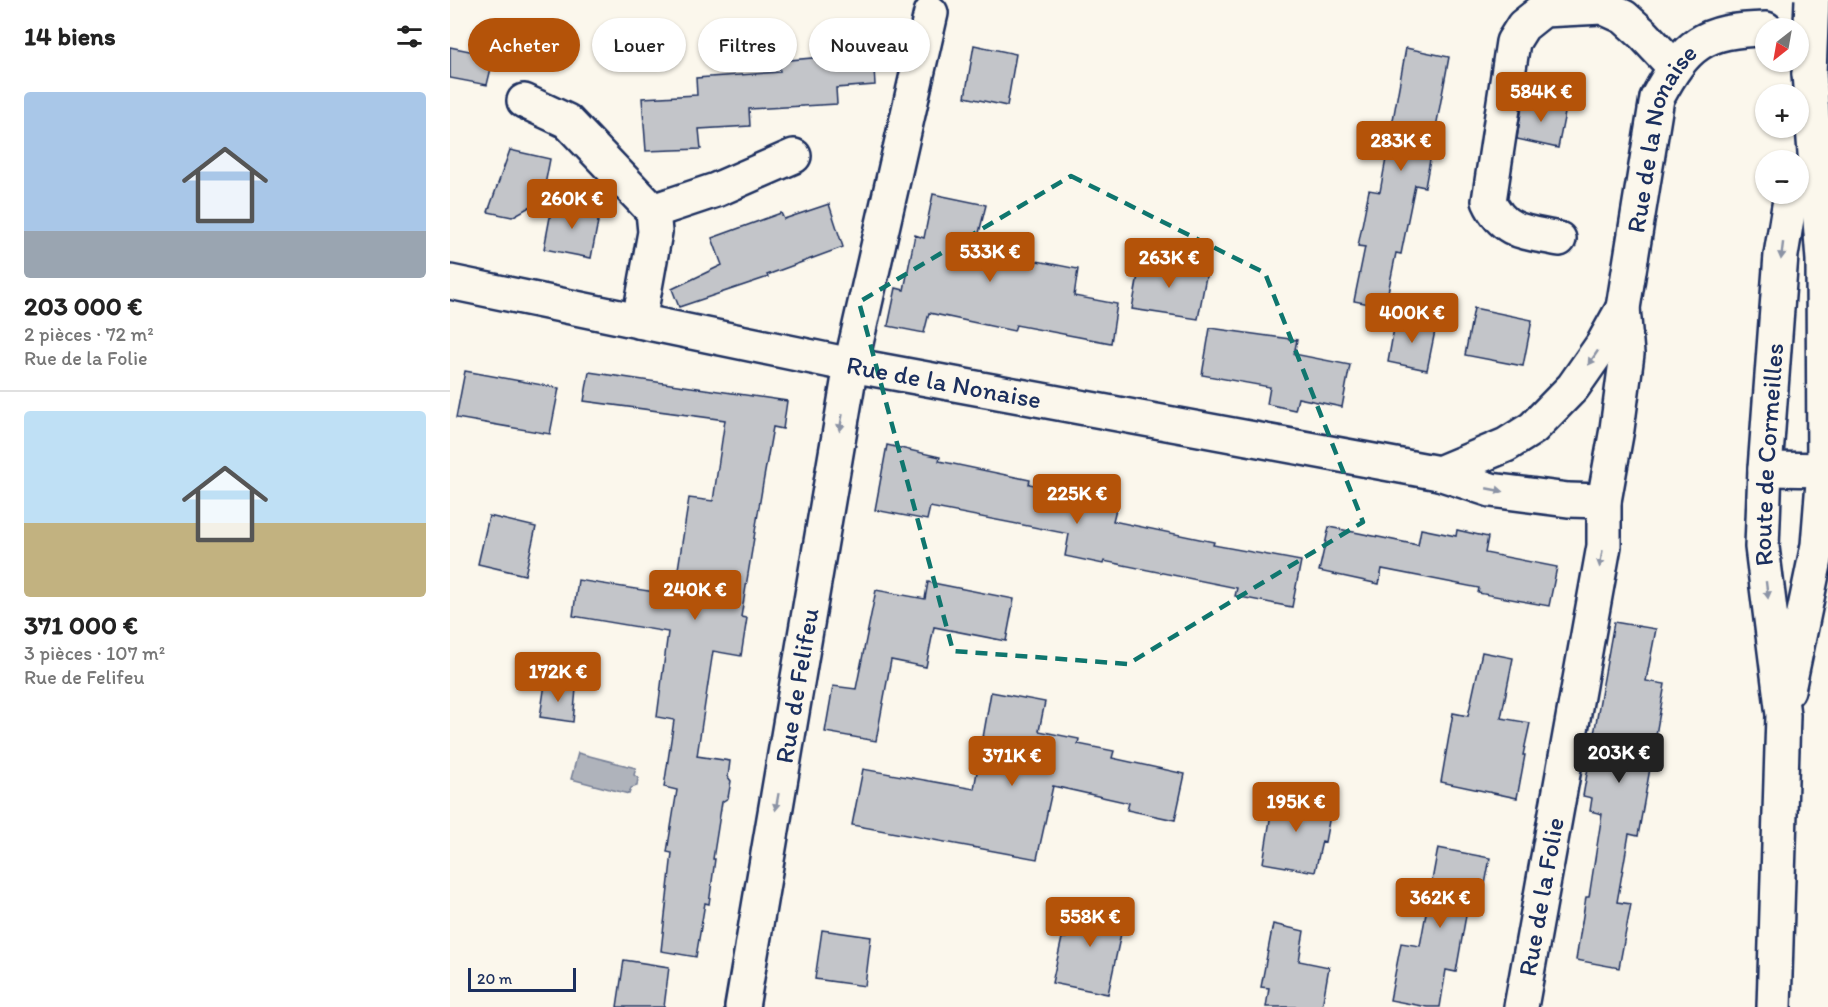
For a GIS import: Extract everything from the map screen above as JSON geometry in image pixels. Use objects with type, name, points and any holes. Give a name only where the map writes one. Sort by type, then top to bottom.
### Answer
[{"type":"main road","name":"Route de Cormeilles","points":[[1797,150],[1809,73],[1812,0]]},
{"type":"main road","points":[[1559,239],[1513,229],[1495,214],[1489,201],[1513,42],[1523,26],[1543,10],[1602,7],[1624,17],[1674,67]]},
{"type":"main road","name":"Rue de Felifeu","points":[[742,1007],[851,365],[931,13]]},
{"type":"main road","points":[[1809,29],[1828,28]]},
{"type":"main road","name":"Rue de la Nonaise","points":[[450,282],[851,365],[1438,473],[1491,490],[1568,500],[1604,501],[1627,354],[1623,308],[1657,98],[1674,67],[1700,41],[1741,29],[1755,29]]},
{"type":"main road","name":"Route de Cormeilles","points":[[1783,715],[1818,545],[1826,470],[1822,260],[1809,73]]},
{"type":"main road","points":[[524,101],[567,121],[653,211],[655,232],[639,321]]},
{"type":"main road","points":[[653,211],[716,190],[794,156]]},
{"type":"main road","name":"Route de Cormeilles","points":[[1774,1007],[1783,715],[1762,547],[1765,469],[1781,255],[1789,204]]},
{"type":"main road","name":"Rue de la Nonaise","points":[[1438,473],[1506,445],[1533,428],[1573,387],[1603,344],[1623,308]]},
{"type":"main road","points":[[1765,469],[1826,470]]},
{"type":"main road","name":"Rue de la Folie","points":[[1521,1007],[1604,546],[1604,501]]},
{"type":"highlighted area","points":[[1071,176],[1265,273],[1363,522],[1128,664],[953,651],[859,302]]},
{"type":"shaded area","points":[[578,753],[636,768],[634,775],[638,778],[637,786],[631,788],[629,794],[571,779]]},
{"type":"building","points":[[974,45],[1016,54],[1007,106],[965,97]]},
{"type":"building","points":[[450,47],[468,51],[468,72],[490,72],[487,85],[450,78]]},
{"type":"building","points":[[1406,48],[1449,57],[1425,187],[1415,185],[1401,254],[1396,253],[1385,307],[1354,301],[1365,247],[1358,246],[1369,190],[1380,192]]},
{"type":"building","points":[[809,58],[809,72],[874,72],[875,85],[836,88],[837,104],[749,109],[750,126],[699,129],[701,149],[646,151],[642,98],[697,95],[696,78],[797,72],[797,59]]},
{"type":"building","points":[[1523,99],[1566,108],[1558,148],[1517,139]]},
{"type":"building","points":[[510,150],[550,159],[542,200],[512,217],[488,212]]},
{"type":"building","points":[[933,194],[986,205],[975,249],[1078,269],[1074,296],[1117,304],[1111,343],[1016,325],[1014,331],[929,313],[924,333],[888,326],[896,288],[904,290],[915,235],[924,238]]},
{"type":"building","points":[[553,201],[600,211],[591,258],[544,249]]},
{"type":"building","points":[[829,204],[843,247],[767,275],[768,277],[679,307],[672,289],[722,265],[712,238],[781,213],[784,219]]},
{"type":"building","points":[[1141,258],[1207,271],[1198,319],[1132,309]]},
{"type":"building","points":[[1474,308],[1532,320],[1523,366],[1465,355]]},
{"type":"building","points":[[1396,317],[1436,326],[1427,370],[1388,362]]},
{"type":"building","points":[[1210,328],[1297,340],[1294,354],[1350,365],[1342,407],[1298,398],[1295,410],[1267,404],[1270,387],[1202,375]]},
{"type":"building","points":[[465,371],[559,388],[550,434],[456,418]]},
{"type":"building","points":[[589,372],[787,401],[783,429],[773,427],[741,617],[747,618],[741,656],[713,651],[697,756],[730,761],[728,777],[731,781],[728,798],[722,802],[709,904],[705,903],[696,957],[661,951],[672,853],[667,852],[677,790],[664,787],[674,720],[657,717],[668,632],[573,616],[578,580],[674,595],[689,498],[713,501],[725,420],[584,401]]},
{"type":"building","points":[[887,445],[940,457],[939,461],[1030,480],[1029,484],[1118,501],[1113,521],[1214,542],[1213,545],[1301,561],[1292,607],[1235,596],[1237,588],[1104,561],[1103,564],[1065,556],[1069,534],[930,507],[927,520],[875,510]]},
{"type":"building","points":[[489,516],[536,527],[525,575],[478,564]]},
{"type":"building","points":[[1329,527],[1418,545],[1421,529],[1456,536],[1457,530],[1488,537],[1485,553],[1557,567],[1549,606],[1478,593],[1479,588],[1382,569],[1379,584],[1319,571]]},
{"type":"building","points":[[928,582],[1014,599],[1006,641],[934,627],[926,667],[891,660],[876,741],[825,732],[833,686],[856,689],[876,590],[925,599]]},
{"type":"building","points":[[1614,622],[1656,629],[1646,681],[1665,684],[1638,836],[1629,834],[1617,902],[1631,904],[1619,968],[1576,960],[1602,814],[1590,811],[1592,798],[1583,796]]},
{"type":"building","points":[[1482,652],[1513,658],[1501,718],[1530,723],[1517,798],[1441,782],[1453,713],[1468,716]]},
{"type":"building","points":[[545,684],[576,689],[573,722],[540,717]]},
{"type":"building","points":[[991,692],[1045,702],[1039,731],[1079,739],[1078,744],[1114,751],[1112,758],[1185,774],[1175,820],[1127,810],[1129,803],[1053,786],[1037,859],[852,825],[863,769],[974,789]]},
{"type":"building","points":[[1274,795],[1332,805],[1325,842],[1322,841],[1315,872],[1263,863]]},
{"type":"building","points":[[1438,848],[1490,858],[1481,906],[1468,904],[1456,972],[1446,970],[1440,1007],[1427,1007],[1390,1000],[1401,943],[1420,946]]},
{"type":"building","points":[[1075,900],[1126,910],[1108,994],[1052,983],[1062,938],[1066,938]]},
{"type":"building","points":[[1273,924],[1304,931],[1299,961],[1329,967],[1322,1007],[1266,1007],[1269,988],[1261,987]]},
{"type":"building","points":[[822,930],[871,937],[865,986],[815,979]]},
{"type":"building","points":[[624,960],[669,967],[664,1007],[617,1007]]}]
